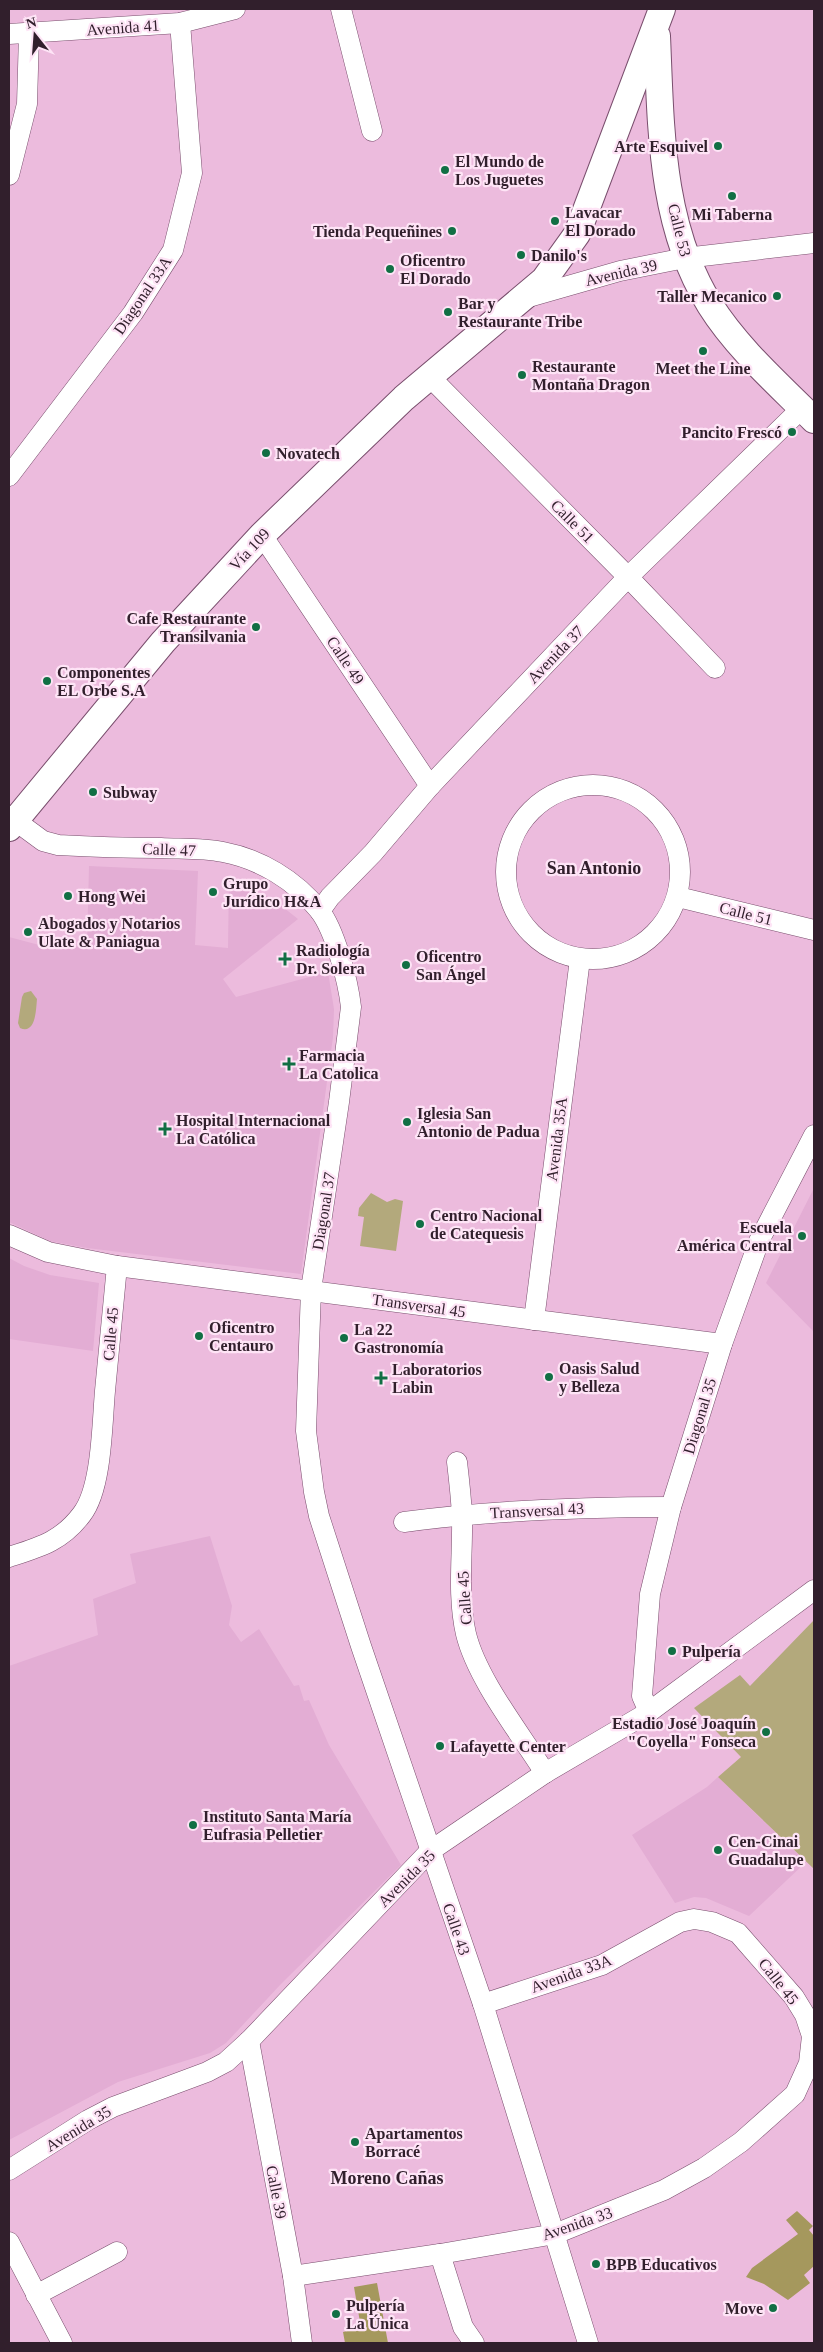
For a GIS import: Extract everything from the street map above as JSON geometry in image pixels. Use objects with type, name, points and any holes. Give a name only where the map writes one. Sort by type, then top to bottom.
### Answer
[{"type":"main road","name":"Calle 53","points":[[660,17],[662,150],[685,258],[710,305],[734,338],[808,414]]},
{"type":"main road","name":"Vía 109","points":[[11,822],[163,642],[262,535],[344,454],[429,376],[544,280],[577,234],[660,17]]},
{"type":"street","name":"Avenida 41","points":[[9,34],[180,23],[235,9]]},
{"type":"street","points":[[341,9],[372,131]]},
{"type":"street","name":"Diagonal 33A","points":[[9,476],[133,313],[173,250],[192,173],[180,23]]},
{"type":"street","points":[[9,174],[27,104],[29,34]]},
{"type":"street","name":"Avenida 39","points":[[520,300],[620,271],[685,258],[814,243]]},
{"type":"street","name":"Calle 51","points":[[429,376],[628,577],[715,668]]},
{"type":"street","name":"Avenida 37","points":[[320,911],[330,897],[373,853],[430,786],[628,577],[808,414]]},
{"type":"street","name":"Calle 49","points":[[262,535],[430,786]]},
{"type":"street","points":[[587,785],[616,788],[642,800],[662,819],[676,844],[680,872],[678,897],[665,922],[648,940],[628,952],[604,959],[580,959],[553,950],[530,934],[513,910],[505,883],[507,855],[517,828],[535,806],[559,791],[587,785]]},
{"type":"street","name":"Calle 47","points":[[11,822],[43,840],[58,845],[223,852],[261,864],[275,872],[290,882],[320,911]]},
{"type":"street","name":"Calle 51","points":[[678,897],[814,930]]},
{"type":"street","name":"Diagonal 37","points":[[319,1516],[306,1430],[311,1290],[339,1102],[350,1007],[341,962],[320,911]]},
{"type":"street","name":"Avenida 35A","points":[[534,1320],[580,959]]},
{"type":"street","name":"Diagonal 35","points":[[649,1712],[642,1696],[650,1594],[671,1507],[722,1344],[759,1241],[814,1135]]},
{"type":"street","points":[[9,1235],[48,1252],[117,1266]]},
{"type":"street","name":"Transversal 45","points":[[117,1266],[722,1344]]},
{"type":"street","name":"Calle 45","points":[[9,1556],[45,1546],[69,1530],[84,1512],[92,1496],[100,1449],[117,1266]]},
{"type":"street","name":"Calle 45","points":[[457,1462],[462,1514],[462,1613],[473,1654],[486,1680],[545,1773]]},
{"type":"street","name":"Transversal 43","points":[[404,1522],[462,1514],[596,1507],[671,1507]]},
{"type":"street","name":"Calle 43","points":[[319,1516],[483,2004],[588,2343]]},
{"type":"street","name":"Avenida 35","points":[[9,2170],[88,2120],[114,2107],[207,2072],[226,2062],[249,2041],[430,1851],[545,1773],[649,1712],[814,1590]]},
{"type":"street","name":"Avenida 33A","points":[[483,2004],[602,1964],[680,1922],[694,1919],[712,1922]]},
{"type":"street","name":"Calle 45","points":[[712,1922],[738,1933],[794,1997],[805,2015],[812,2036],[809,2063]]},
{"type":"street","name":"Calle 39","points":[[249,2041],[293,2276],[302,2343]]},
{"type":"street","name":"Avenida 33","points":[[293,2276],[440,2254],[555,2234],[664,2190],[704,2168],[741,2142],[795,2094],[809,2063]]},
{"type":"street","points":[[9,2242],[62,2343]]},
{"type":"street","points":[[36,2295],[117,2252]]},
{"type":"street","points":[[440,2254],[463,2327],[474,2343]]},
{"type":"shaded area","name":"Hospital Internacional La Católica","points":[[89,866],[198,871],[195,945],[228,948],[229,877],[274,900],[298,919],[223,979],[236,997],[328,972],[334,1009],[333,1037],[301,1274],[87,1248],[50,1241],[9,1222],[9,937],[43,946],[87,947]]},
{"type":"shaded area","points":[[31,991],[37,999],[34,1020],[29,1028],[20,1028],[18,1023],[22,997],[24,993]]},
{"type":"shaded area","name":"Escuela América Central","points":[[814,1188],[814,1332],[766,1283]]},
{"type":"shaded area","points":[[371,1193],[387,1202],[395,1199],[403,1201],[396,1251],[360,1246],[364,1217],[358,1216],[359,1208]]},
{"type":"shaded area","points":[[9,1258],[24,1266],[50,1275],[99,1283],[93,1351],[9,1339]]},
{"type":"shaded area","name":"Instituto Santa María Eufrasia Pelletier","points":[[210,1536],[232,1606],[229,1625],[241,1642],[259,1629],[294,1686],[299,1685],[304,1701],[309,1700],[329,1745],[401,1865],[280,1985],[226,2043],[210,2053],[118,2082],[9,2140],[9,1666],[98,1635],[93,1599],[136,1583],[130,1554]]},
{"type":"shaded area","name":"Estadio José Joaquín \"Coyella\" Fonseca","points":[[814,1620],[814,1869],[718,1777],[741,1757],[694,1708],[740,1675],[750,1686]]},
{"type":"shaded area","name":"Cen-Cinai Guadalupe","points":[[718,1777],[806,1862],[749,1916],[706,1898],[694,1897],[675,1903],[632,1835],[707,1787]]},
{"type":"shaded area","points":[[797,2211],[813,2226],[809,2230],[814,2236],[814,2266],[804,2275],[810,2283],[788,2300],[764,2284],[746,2277],[752,2268],[798,2234],[786,2220]]},
{"type":"shaded area","points":[[377,2283],[388,2343],[345,2343],[343,2332],[361,2328],[354,2287]]},
{"type":"place","name":"Arte Esquivel","points":[[718,146]]},
{"type":"place","name":"El Mundo de Los Juguetes","points":[[445,170]]},
{"type":"place","name":"Mi Taberna","points":[[732,196]]},
{"type":"place","name":"Lavacar El Dorado","points":[[555,221]]},
{"type":"place","name":"Tienda Pequeñines","points":[[452,231]]},
{"type":"place","name":"Danilo's","points":[[521,255]]},
{"type":"place","name":"Oficentro El Dorado","points":[[390,269]]},
{"type":"place","name":"Taller Mecanico","points":[[777,296]]},
{"type":"place","name":"Bar y Restaurante Tribe","points":[[448,312]]},
{"type":"place","name":"Meet the Line","points":[[703,351]]},
{"type":"place","name":"Restaurante Montaña Dragon","points":[[522,375]]},
{"type":"place","name":"Pancito Frescó","points":[[792,432]]},
{"type":"place","name":"Novatech","points":[[266,453]]},
{"type":"place","name":"Cafe Restaurante Transilvania","points":[[256,627]]},
{"type":"place","name":"Componentes EL Orbe S.A","points":[[47,681]]},
{"type":"place","name":"Subway","points":[[93,792]]},
{"type":"place","name":"Grupo Jurídico H&A","points":[[213,892]]},
{"type":"place","name":"Hong Wei","points":[[68,896]]},
{"type":"place","name":"Abogados y Notarios Ulate & Paniagua","points":[[28,932]]},
{"type":"place","name":"Radiología Dr. Solera","points":[[285,959]]},
{"type":"place","name":"Oficentro San Ángel","points":[[406,965]]},
{"type":"place","name":"Farmacia La Catolica","points":[[289,1064]]},
{"type":"place","name":"Iglesia San Antonio de Padua","points":[[407,1122]]},
{"type":"place","name":"Hospital Internacional La Católica","points":[[165,1129]]},
{"type":"place","name":"Centro Nacional de Catequesis","points":[[420,1224]]},
{"type":"place","name":"Escuela América Central","points":[[802,1236]]},
{"type":"place","name":"Oficentro Centauro","points":[[199,1336]]},
{"type":"place","name":"La 22 Gastronomía","points":[[344,1338]]},
{"type":"place","name":"Oasis Salud y Belleza","points":[[549,1377]]},
{"type":"place","name":"Laboratorios Labin","points":[[381,1378]]},
{"type":"place","name":"Pulpería","points":[[672,1651]]},
{"type":"place","name":"Estadio José Joaquín \"Coyella\" Fonseca","points":[[766,1732]]},
{"type":"place","name":"Lafayette Center","points":[[440,1746]]},
{"type":"place","name":"Instituto Santa María Eufrasia Pelletier","points":[[193,1825]]},
{"type":"place","name":"Cen-Cinai Guadalupe","points":[[718,1850]]},
{"type":"place","name":"Apartamentos Borracé","points":[[355,2142]]},
{"type":"place","name":"BPB Educativos","points":[[596,2264]]},
{"type":"place","name":"Move","points":[[773,2308]]},
{"type":"place","name":"Pulpería La Única","points":[[336,2314]]},
{"type":"district","name":"San Antonio","points":[[594,868]]},
{"type":"district","name":"Moreno Cañas","points":[[387,2178]]}]
